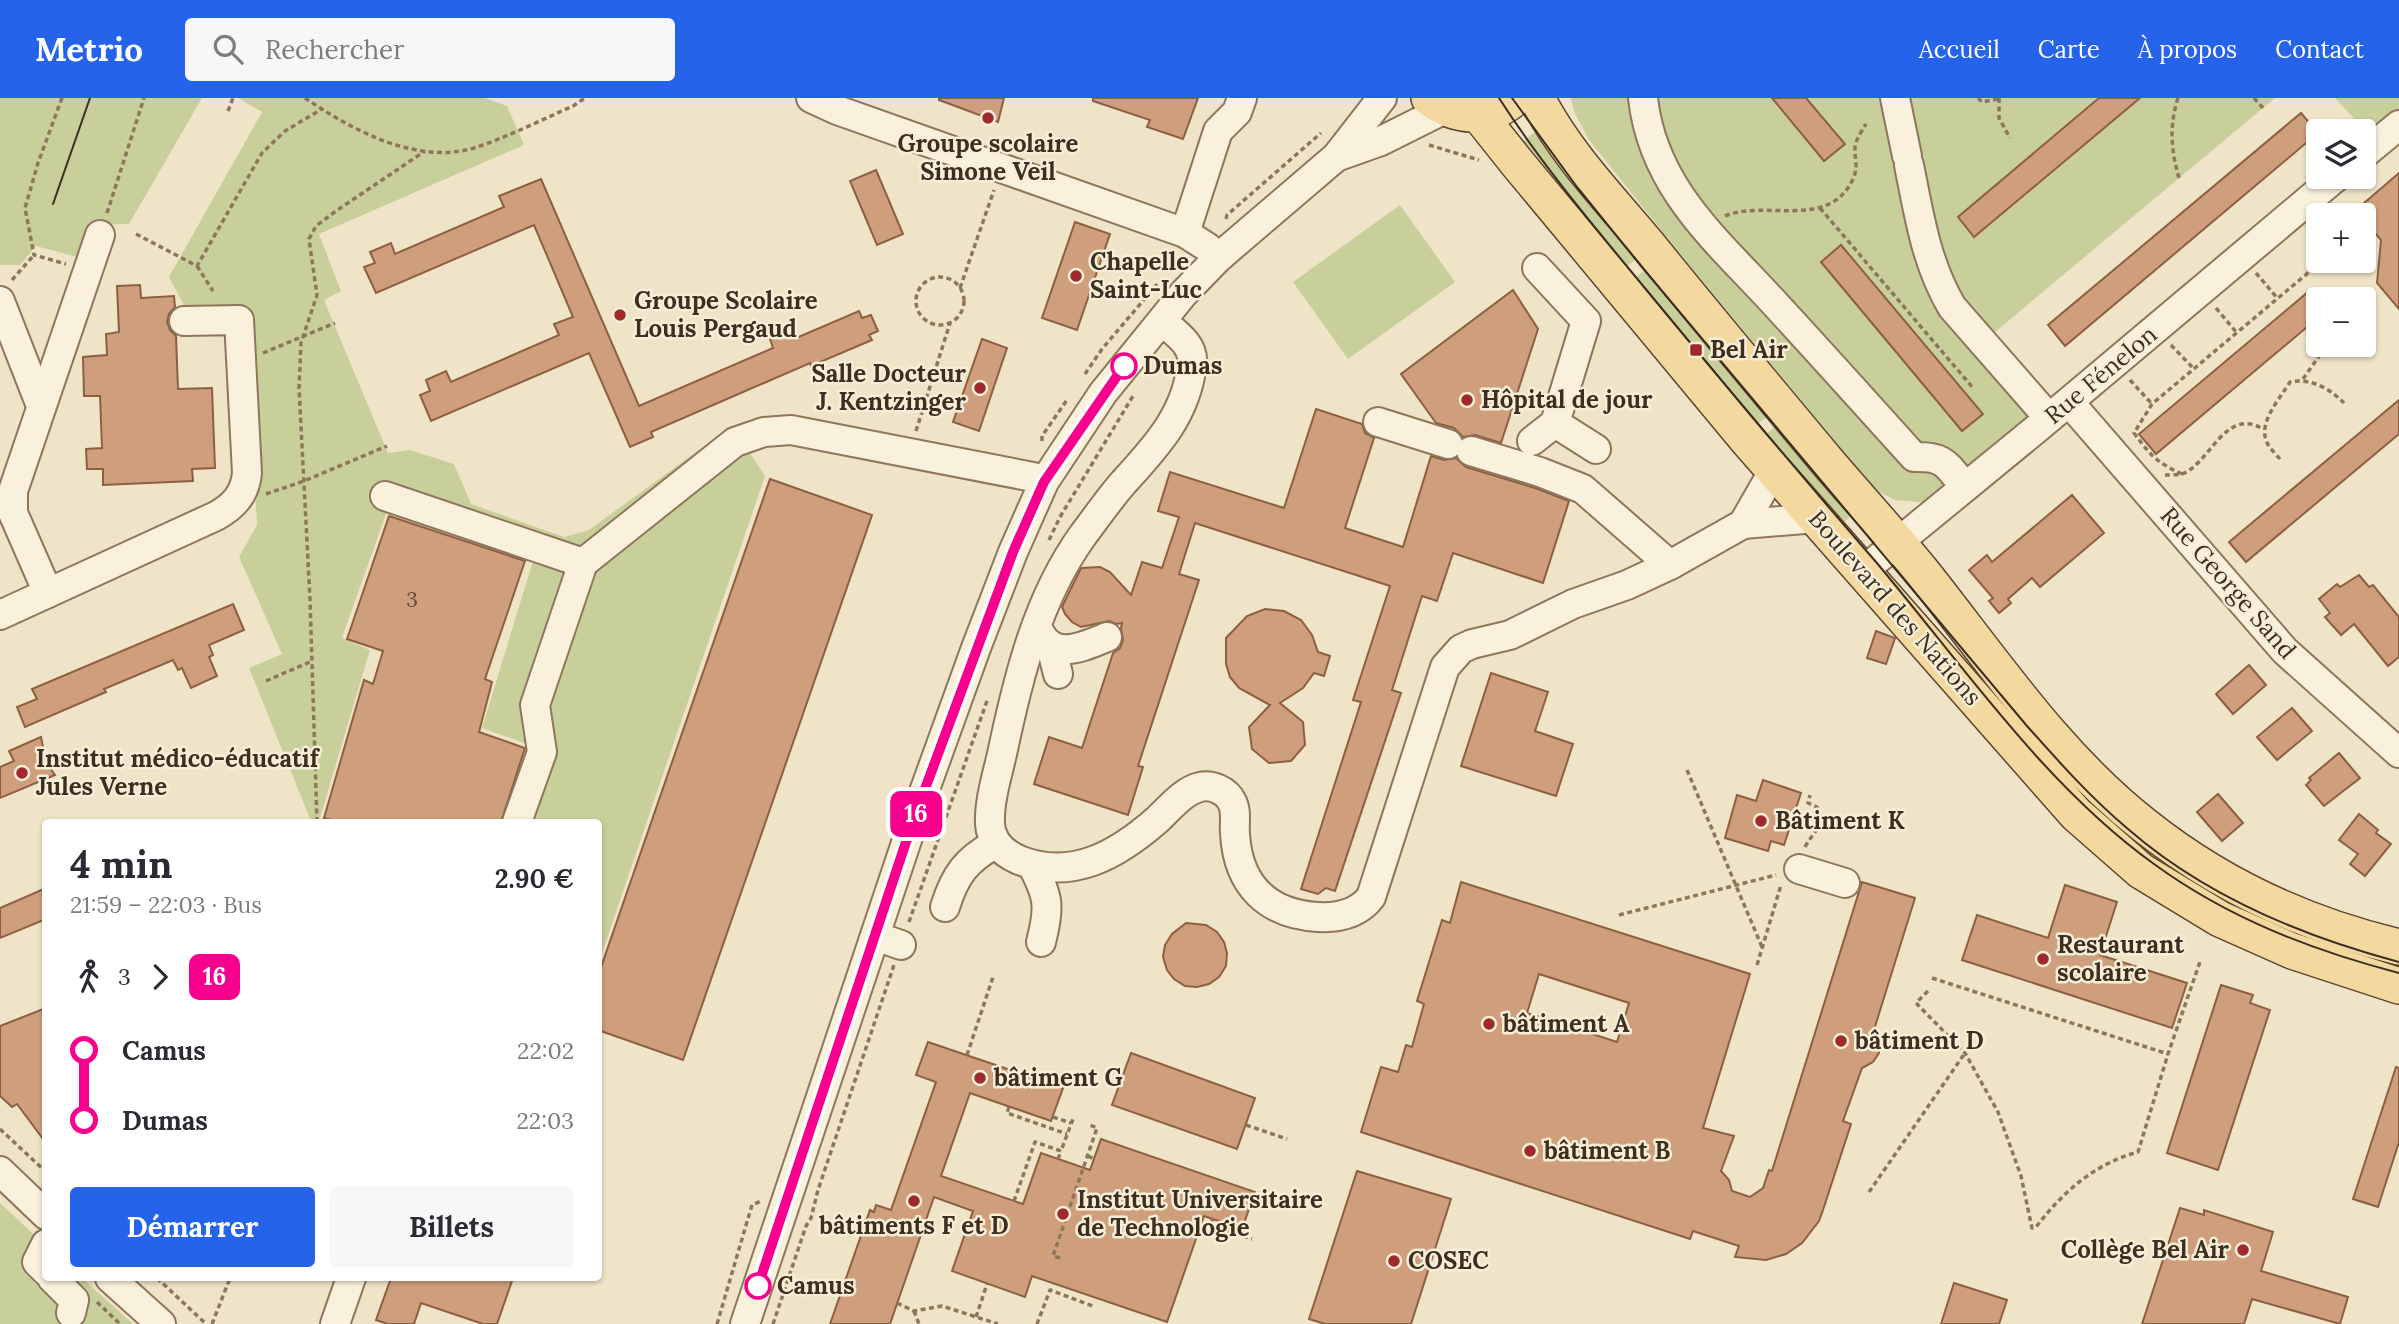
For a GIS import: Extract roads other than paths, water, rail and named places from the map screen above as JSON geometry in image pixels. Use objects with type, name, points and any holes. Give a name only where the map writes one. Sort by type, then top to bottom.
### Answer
[{"type":"main road","points":[[1437,104],[1479,115],[1501,108],[1515,98]]},
{"type":"main road","name":"Boulevard des Nations","points":[[1537,98],[1568,148],[1897,542],[2073,760],[2140,823],[2205,869],[2269,903],[2330,928],[2399,947]]},
{"type":"main road","name":"Boulevard des Nations","points":[[1479,115],[1774,470],[2076,814],[2141,871],[2187,901],[2250,934],[2325,963],[2399,986]]},
{"type":"street","points":[[811,98],[837,110],[1185,233],[1207,247],[1218,258]]},
{"type":"street","points":[[1185,233],[1218,131],[1237,112],[1242,98]]},
{"type":"street","points":[[745,1324],[888,940],[912,824],[1013,552],[1044,482],[1104,393],[1161,321],[1218,258],[1336,157],[1382,98]]},
{"type":"street","points":[[1643,98],[1647,127],[1658,156],[1692,214],[1914,457],[1932,457],[1945,463],[1965,486]]},
{"type":"street","name":"Rue George Sand","points":[[1895,98],[1923,238],[1942,291],[1952,307],[2140,483],[2285,651],[2399,753]]},
{"type":"street","points":[[1336,157],[1381,141],[1437,104]]},
{"type":"street","points":[[2376,144],[2399,125]]},
{"type":"street","name":"Rue Fénelon","points":[[1863,571],[2321,189]]},
{"type":"street","points":[[13,513],[13,491],[100,235]]},
{"type":"street","points":[[1532,441],[1555,423],[1586,321],[1537,268]]},
{"type":"street","points":[[4,292],[41,406]]},
{"type":"street","points":[[0,615],[216,516],[233,505],[240,496],[246,485],[247,473],[239,320],[184,321]]},
{"type":"street","points":[[1058,674],[1044,636],[1049,592],[1062,566],[1115,494],[1144,463],[1175,419],[1188,388],[1193,359],[1189,346],[1161,321]]},
{"type":"street","points":[[1378,422],[1540,472],[1583,489],[1671,565]]},
{"type":"street","points":[[1555,423],[1596,449]]},
{"type":"street","points":[[518,819],[542,752],[535,705],[583,563],[734,442],[764,432],[791,430],[909,451],[1034,477],[1044,482]]},
{"type":"street","points":[[1742,524],[1774,470]]},
{"type":"street","points":[[0,481],[48,593]]},
{"type":"street","points":[[385,496],[583,563]]},
{"type":"street","points":[[1044,636],[1019,673],[995,785],[990,824],[995,844],[1011,857],[1032,865],[1056,868],[1084,865],[1115,851],[1183,796],[1200,787],[1211,787],[1221,790],[1232,801],[1239,860],[1246,878],[1271,905],[1284,912],[1315,917],[1342,916],[1366,904],[1371,897],[1445,667],[1452,656],[1472,644],[1510,635],[1573,604],[1671,565],[1742,524],[1817,518]]},
{"type":"street","points":[[1044,636],[1074,649],[1107,637]]},
{"type":"street","points":[[945,907],[952,884],[959,874],[975,855],[995,844]]},
{"type":"street","points":[[1032,865],[1040,880],[1048,913],[1041,942]]},
{"type":"street","points":[[1792,871],[1844,883]]},
{"type":"street","points":[[0,1171],[42,1211]]},
{"type":"street","points":[[42,1252],[37,1262],[42,1267]]},
{"type":"street","points":[[55,1281],[74,1300],[71,1313]]},
{"type":"street","points":[[113,1281],[161,1324]]},
{"type":"street","points":[[335,1324],[350,1281]]},
{"type":"tram line","points":[[53,204],[90,98]]},
{"type":"tram line","points":[[1499,98],[1587,218],[1876,562],[2006,722],[2077,798],[2114,833],[2154,864],[2211,901],[2302,943],[2399,973]]},
{"type":"tram line","points":[[1512,98],[1577,187],[1641,266],[2027,726],[2101,805],[2158,853],[2222,894],[2326,940],[2399,962]]},
{"type":"place","name":"Groupe scolaire Simone Veil","points":[[988,118]]},
{"type":"place","name":"Chapelle Saint-Luc","points":[[1076,276]]},
{"type":"place","name":"Groupe Scolaire Louis Pergaud","points":[[620,315]]},
{"type":"place","name":"Bel Air","points":[[1696,350]]},
{"type":"place","name":"Dumas","points":[[1124,366]]},
{"type":"place","name":"Salle Docteur J. Kentzinger","points":[[980,388]]},
{"type":"place","name":"Hôpital de jour","points":[[1467,400]]},
{"type":"place","name":"Institut médico-éducatif Jules Verne","points":[[22,773]]},
{"type":"place","name":"Bâtiment K","points":[[1761,821]]},
{"type":"place","name":"Restaurant scolaire","points":[[2043,959]]},
{"type":"place","name":"bâtiment A","points":[[1489,1024]]},
{"type":"place","name":"bâtiment D","points":[[1841,1041]]},
{"type":"place","name":"bâtiment G","points":[[980,1078]]},
{"type":"place","name":"bâtiment B","points":[[1530,1151]]},
{"type":"place","name":"bâtiments F et D","points":[[914,1201]]},
{"type":"place","name":"Institut Universitaire de Technologie","points":[[1063,1214]]},
{"type":"place","name":"Collège Bel Air","points":[[2243,1250]]},
{"type":"place","name":"COSEC","points":[[1394,1261]]},
{"type":"place","name":"Camus","points":[[758,1286]]}]
